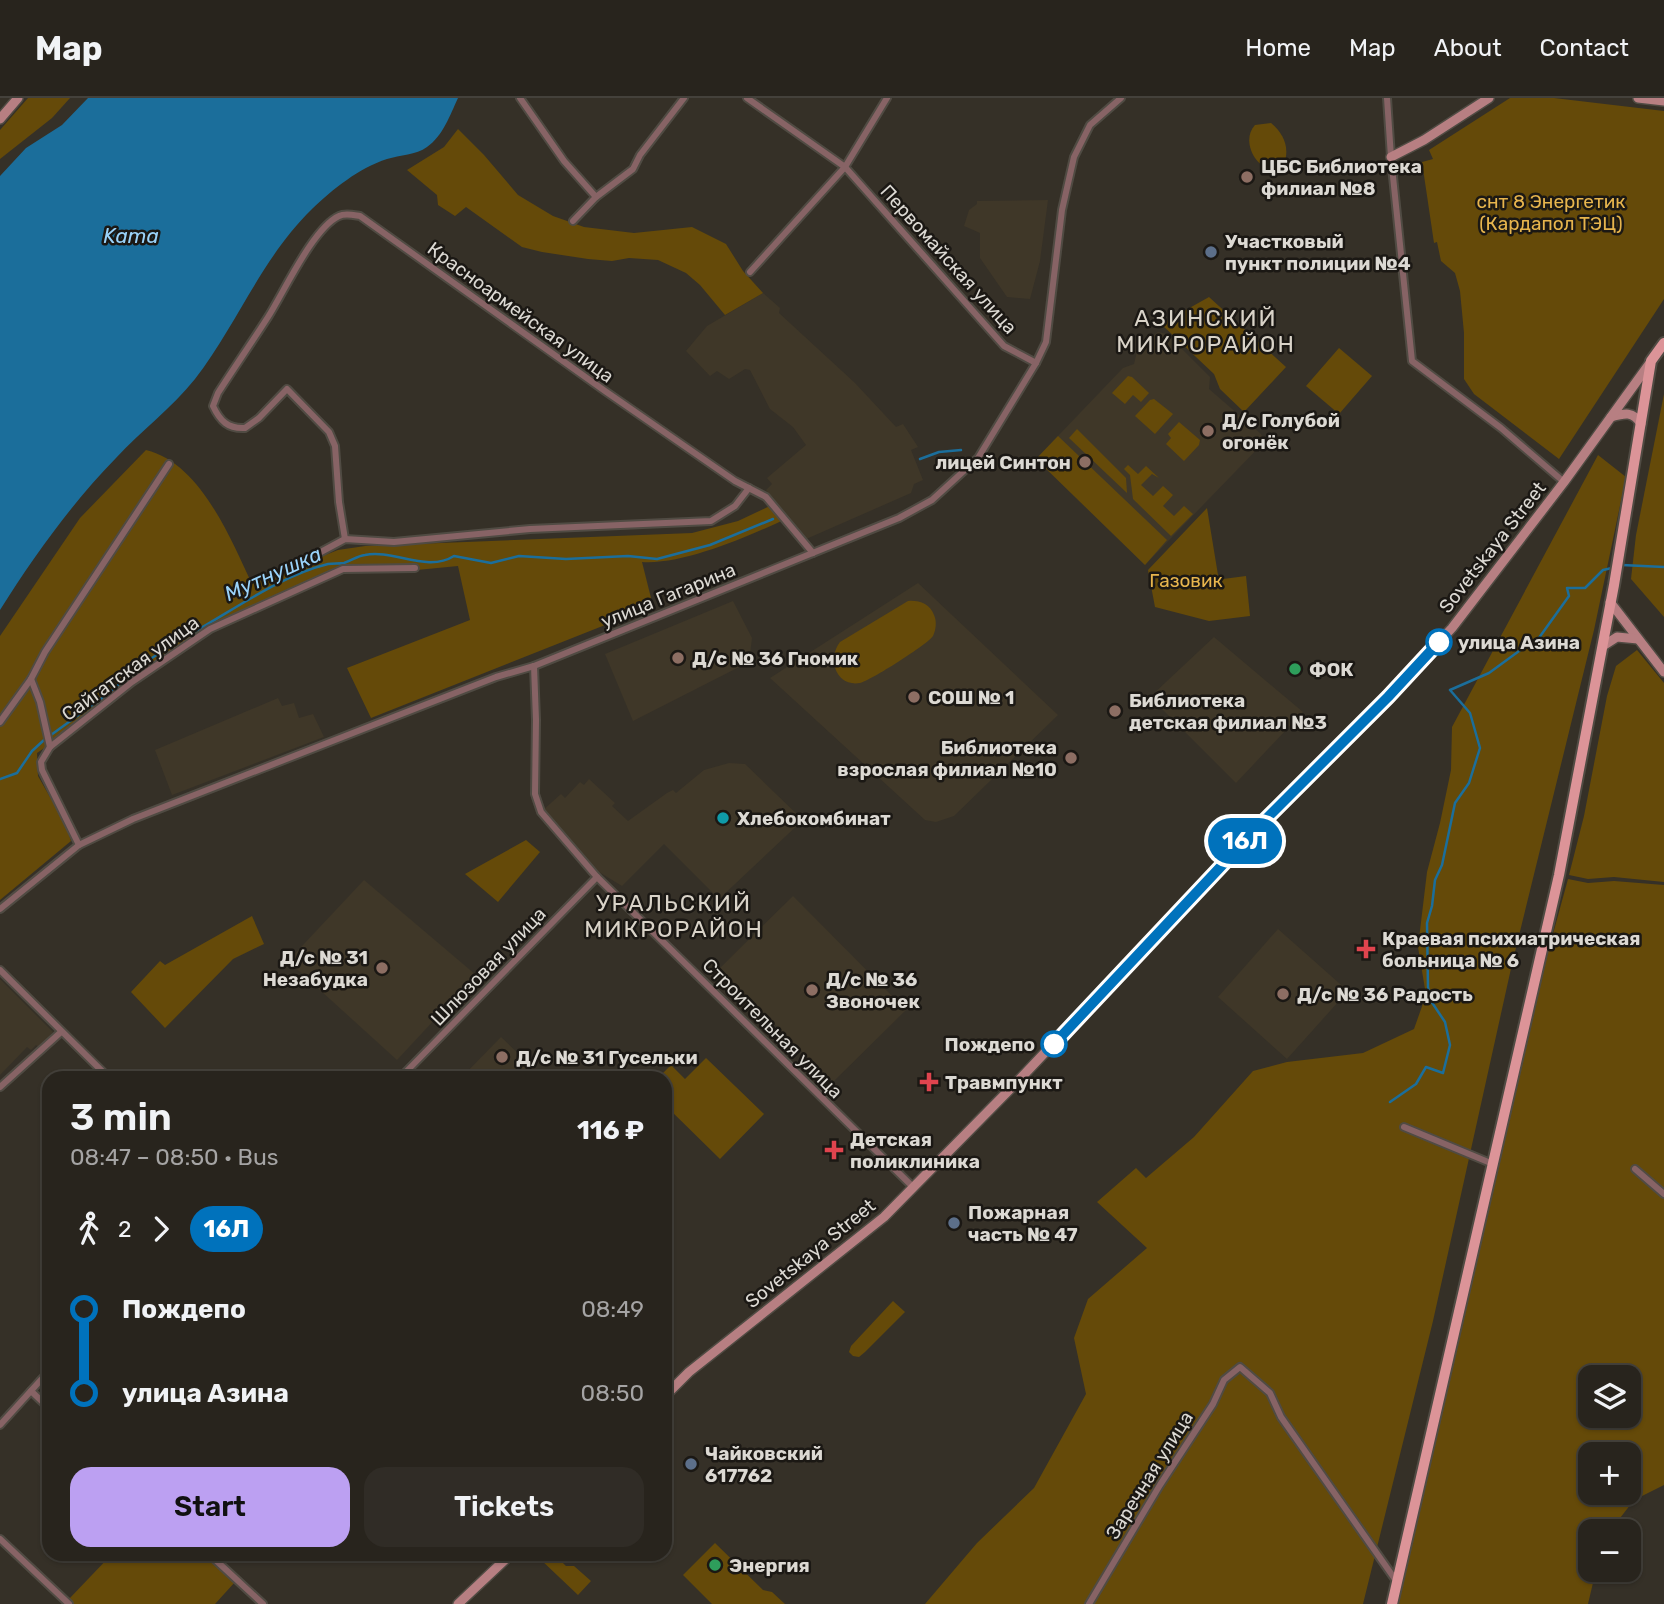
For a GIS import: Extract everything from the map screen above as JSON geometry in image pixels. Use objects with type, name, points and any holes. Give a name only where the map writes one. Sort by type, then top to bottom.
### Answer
[{"type":"main road","points":[[0,119],[18,98]]},
{"type":"main road","points":[[1391,157],[1489,98]]},
{"type":"main road","points":[[1639,98],[1664,101]]},
{"type":"main road","name":"Sovetskaya Street","points":[[672,1389],[689,1372],[872,1227],[913,1188],[1259,826],[1388,697],[1452,628],[1564,482],[1664,343]]},
{"type":"main road","points":[[1392,1604],[1546,938],[1611,602],[1651,361]]},
{"type":"main road","points":[[1611,416],[1630,414],[1636,416],[1641,424]]},
{"type":"main road","points":[[1611,602],[1664,672]]},
{"type":"main road","points":[[1602,646],[1617,637],[1638,639]]},
{"type":"main road","points":[[458,1604],[504,1561]]},
{"type":"street","points":[[520,98],[564,162],[596,197]]},
{"type":"street","points":[[573,221],[596,197],[633,169],[640,155],[684,98]]},
{"type":"street","name":"Первомайская улица","points":[[747,98],[845,167],[1004,346],[1036,363]]},
{"type":"street","points":[[750,272],[845,167],[887,98]]},
{"type":"street","name":"улица Гагарина","points":[[0,909],[79,845],[133,819],[496,677],[534,666],[899,518],[932,500],[978,458],[1046,342],[1062,210],[1074,157],[1090,125],[1121,98]]},
{"type":"street","points":[[1387,98],[1412,361],[1501,428],[1564,482]]},
{"type":"street","name":"Красноармейская улица","points":[[345,539],[335,446],[329,432],[287,390],[245,428],[229,426],[219,419],[213,406],[218,393],[269,315],[308,248],[338,216],[349,214],[360,216],[525,336],[724,474],[749,488]]},
{"type":"street","points":[[0,722],[31,679],[45,652],[169,464]]},
{"type":"street","points":[[306,560],[345,539],[394,542],[530,529],[711,521],[735,506],[749,488],[766,496],[813,553]]},
{"type":"street","name":"Сайгатская улица","points":[[50,747],[132,682],[210,629],[343,569],[415,568]]},
{"type":"street","name":"Строительная улица","points":[[534,666],[535,794],[541,812],[597,877],[913,1188]]},
{"type":"street","points":[[31,679],[40,702],[50,747],[41,762],[42,770],[79,845]]},
{"type":"street","name":"Шлюзовая улица","points":[[407,1071],[597,877]]},
{"type":"street","points":[[0,970],[102,1071]]},
{"type":"street","points":[[0,1087],[61,1032]]},
{"type":"street","points":[[1404,1127],[1493,1164]]},
{"type":"street","points":[[1635,1169],[1664,1194]]},
{"type":"street","name":"Заречная улица","points":[[1089,1604],[1160,1485],[1213,1404],[1224,1380],[1241,1367],[1270,1393],[1282,1417],[1397,1583]]},
{"type":"street","points":[[0,1425],[42,1379]]},
{"type":"street","points":[[31,1391],[42,1401]]},
{"type":"street","points":[[0,1539],[69,1604]]},
{"type":"street","points":[[217,1561],[263,1604]]},
{"type":"shaded area","points":[[1048,200],[1040,261],[1030,299],[1007,297],[980,258],[980,233],[964,226],[969,210],[977,201]]},
{"type":"shaded area","points":[[763,293],[780,308],[779,313],[855,383],[896,427],[903,424],[918,447],[911,450],[923,480],[914,484],[911,493],[804,540],[766,490],[772,484],[767,478],[806,445],[793,427],[770,409],[750,370],[745,369],[729,379],[717,371],[710,376],[686,351],[707,326]]},
{"type":"shaded area","points":[[1158,332],[1167,334],[1210,377],[1209,389],[1261,434],[1264,442],[1145,565],[1036,459],[1123,368],[1134,364],[1142,344]]},
{"type":"shaded area","name":"СОШ № 1","points":[[918,583],[1058,715],[954,816],[936,822],[925,820],[770,678]]},
{"type":"shaded area","name":"Д/с № 36 Гномик","points":[[733,601],[752,638],[749,662],[633,721],[605,654]]},
{"type":"shaded area","points":[[1214,637],[1303,712],[1236,783],[1150,697]]},
{"type":"shaded area","points":[[278,698],[282,706],[294,703],[299,718],[313,714],[324,737],[172,795],[155,750]]},
{"type":"shaded area","points":[[729,763],[745,764],[803,820],[719,899],[664,844],[622,886],[599,872],[542,811],[561,794],[565,798],[580,782],[584,785],[589,779],[615,803],[612,806],[628,821],[667,793],[673,790],[676,793],[704,770]]},
{"type":"shaded area","name":"Д/с № 31 Незабудка","points":[[364,880],[476,975],[397,1060],[288,961]]},
{"type":"shaded area","name":"Д/с № 36 Звоночек","points":[[793,896],[906,1010],[833,1082],[719,969]]},
{"type":"shaded area","name":"Д/с № 36 Радость","points":[[1278,929],[1348,991],[1287,1059],[1218,997]]},
{"type":"shaded area","points":[[0,979],[53,1032],[39,1047],[36,1045],[31,1050],[27,1047],[0,1075]]},
{"type":"shaded area","name":"Д/с № 31 Гусельки","points":[[501,1037],[537,1071],[468,1071]]},
{"type":"green space","points":[[28,98],[70,98],[52,118],[0,159],[0,130]]},
{"type":"green space","name":"снт 8 Энергетик (Кардапол ТЭЦ)","points":[[1510,98],[1554,98],[1664,111],[1664,299],[1559,459],[1474,394],[1464,379],[1460,291],[1455,273],[1441,261],[1437,242],[1434,243],[1422,162],[1433,159],[1429,150]]},
{"type":"green space","points":[[1271,123],[1286,147],[1284,164],[1276,168],[1268,168],[1255,158],[1249,141],[1255,125]]},
{"type":"green space","points":[[458,129],[518,195],[553,216],[584,227],[634,233],[692,227],[726,244],[743,271],[763,293],[725,315],[686,273],[658,260],[629,258],[612,261],[542,252],[522,247],[466,207],[455,216],[438,205],[437,195],[407,170],[444,147]]},
{"type":"green space","points":[[1209,297],[1286,367],[1244,412],[1220,389],[1214,374],[1161,324]]},
{"type":"green space","points":[[1339,348],[1372,376],[1339,414],[1306,386]]},
{"type":"green space","points":[[1128,376],[1149,393],[1141,402],[1133,395],[1125,404],[1112,393]]},
{"type":"green space","points":[[1664,394],[1664,617],[1631,579],[1636,535]]},
{"type":"green space","points":[[1154,399],[1173,414],[1155,434],[1135,416]]},
{"type":"green space","points":[[1179,422],[1200,440],[1199,445],[1184,461],[1166,444],[1171,438],[1168,434]]},
{"type":"green space","points":[[1077,429],[1126,478],[1127,493],[1069,438]]},
{"type":"green space","points":[[1058,436],[1167,540],[1145,565],[1036,459]]},
{"type":"green space","points":[[146,450],[165,458],[182,470],[197,486],[223,524],[252,584],[338,550],[365,546],[692,533],[738,521],[776,503],[788,518],[736,541],[696,554],[659,562],[642,562],[653,606],[371,718],[347,668],[470,620],[458,566],[417,570],[416,565],[342,567],[290,588],[207,628],[128,681],[92,715],[37,753],[38,776],[66,825],[71,841],[0,900],[0,636],[80,518]]},
{"type":"green space","points":[[1598,455],[1626,477],[1594,630],[1512,964],[1433,1321],[1363,1604],[925,1604],[977,1543],[1034,1488],[1086,1394],[1074,1338],[1088,1299],[1147,1248],[1097,1202],[1136,1168],[1146,1178],[1194,1137],[1253,1071],[1287,1062],[1363,1053],[1414,1029],[1426,995],[1418,947],[1427,872],[1451,770],[1452,727]]},
{"type":"green space","points":[[1128,465],[1138,474],[1146,466],[1159,478],[1152,474],[1141,485],[1153,496],[1163,486],[1173,495],[1163,506],[1174,516],[1184,506],[1193,514],[1171,536],[1133,499],[1130,475],[1124,469]]},
{"type":"green space","name":"Газовик","points":[[1207,508],[1218,575],[1223,579],[1246,576],[1250,616],[1209,621],[1155,607],[1148,570]]},
{"type":"green space","points":[[908,601],[916,601],[930,608],[936,623],[933,636],[910,654],[866,681],[845,681],[834,663],[840,642]]},
{"type":"green space","points":[[1637,650],[1664,683],[1664,882],[1614,877],[1588,879],[1569,875],[1584,816],[1607,696],[1616,666]]},
{"type":"green space","points":[[526,840],[540,852],[498,902],[465,874]]},
{"type":"green space","points":[[1568,879],[1588,883],[1614,881],[1664,885],[1664,1485],[1641,1496],[1641,1442],[1578,1442],[1578,1505],[1630,1505],[1619,1519],[1578,1519],[1578,1582],[1593,1582],[1588,1604],[1398,1604],[1548,952]]},
{"type":"green space","points":[[252,916],[264,944],[233,959],[165,1028],[131,992],[160,961],[165,965]]},
{"type":"green space","points":[[706,1058],[764,1114],[720,1159],[672,1112],[672,1071],[665,1071],[671,1065],[685,1079]]},
{"type":"green space","points":[[893,1301],[905,1312],[865,1352],[859,1357],[853,1356],[849,1352],[851,1346]]},
{"type":"green space","name":"Энергия","points":[[715,1543],[763,1590],[772,1592],[785,1604],[712,1604],[683,1575]]},
{"type":"green space","points":[[105,1561],[212,1561],[235,1582],[215,1604],[74,1604],[69,1599]]},
{"type":"green space","points":[[542,1561],[561,1561],[566,1566],[574,1566],[591,1581],[578,1595]]},
{"type":"water","name":"Kama","points":[[88,98],[458,98],[442,131],[427,147],[387,159],[357,174],[320,201],[294,228],[195,379],[84,493],[40,550],[0,610],[0,176],[26,148],[62,125]]},
{"type":"waterway","name":"Мутнушка","points":[[920,459],[939,452],[961,450]]},
{"type":"waterway","name":"Мутнушка","points":[[0,779],[17,773],[32,751],[44,740],[183,635],[194,632],[276,584],[311,569],[376,554],[421,562],[444,561],[454,556],[491,563],[519,556],[566,559],[628,556],[657,559],[710,545],[773,519]]},
{"type":"waterway","points":[[1622,565],[1664,567]]},
{"type":"waterway","name":"Мутнушка","points":[[1390,1102],[1416,1084],[1426,1067],[1443,1073],[1450,1045],[1445,1022],[1431,1001],[1428,987],[1427,923],[1455,803],[1469,783],[1480,748],[1470,713],[1450,690],[1489,673],[1526,646],[1536,642],[1569,596],[1567,588],[1585,588],[1603,570],[1612,568]]},
{"type":"bus line","name":"16Л","points":[[1054,1044],[1259,826],[1439,642]]},
{"type":"place","name":"ЦБС Библиотека филиал №8","points":[[1247,177]]},
{"type":"place","name":"Участковый пункт полиции №4","points":[[1211,252]]},
{"type":"place","name":"Д/с Голубой огонёк","points":[[1208,431]]},
{"type":"place","name":"лицей Синтон","points":[[1085,462]]},
{"type":"place","name":"улица Азина","points":[[1439,642]]},
{"type":"place","name":"Д/с № 36 Гномик","points":[[678,658]]},
{"type":"place","name":"ФОК","points":[[1295,669]]},
{"type":"place","name":"СОШ № 1","points":[[914,697]]},
{"type":"place","name":"Библиотека детская филиал №3","points":[[1115,711]]},
{"type":"place","name":"Библиотека взрослая филиал №10","points":[[1071,758]]},
{"type":"place","name":"Хлебокомбинат","points":[[723,818]]},
{"type":"place","name":"Краевая психиатрическая больница № 6","points":[[1366,949]]},
{"type":"place","name":"Д/с № 31 Незабудка","points":[[382,968]]},
{"type":"place","name":"Д/с № 36 Звоночек","points":[[812,990]]},
{"type":"place","name":"Д/с № 36 Радость","points":[[1283,994]]},
{"type":"place","name":"Пождепо","points":[[1054,1044]]},
{"type":"place","name":"Д/с № 31 Гусельки","points":[[502,1057]]},
{"type":"place","name":"Травмпункт","points":[[929,1082]]},
{"type":"place","name":"Детская поликлиника","points":[[834,1150]]},
{"type":"place","name":"Пожарная часть № 47","points":[[954,1223]]},
{"type":"place","name":"Чайковский 617762","points":[[691,1464]]},
{"type":"place","name":"Энергия","points":[[715,1565]]},
{"type":"district","name":"АЗИНСКИЙ МИКРОРАЙОН","points":[[1206,331]]},
{"type":"district","name":"УРАЛЬСКИЙ МИКРОРАЙОН","points":[[674,916]]}]
